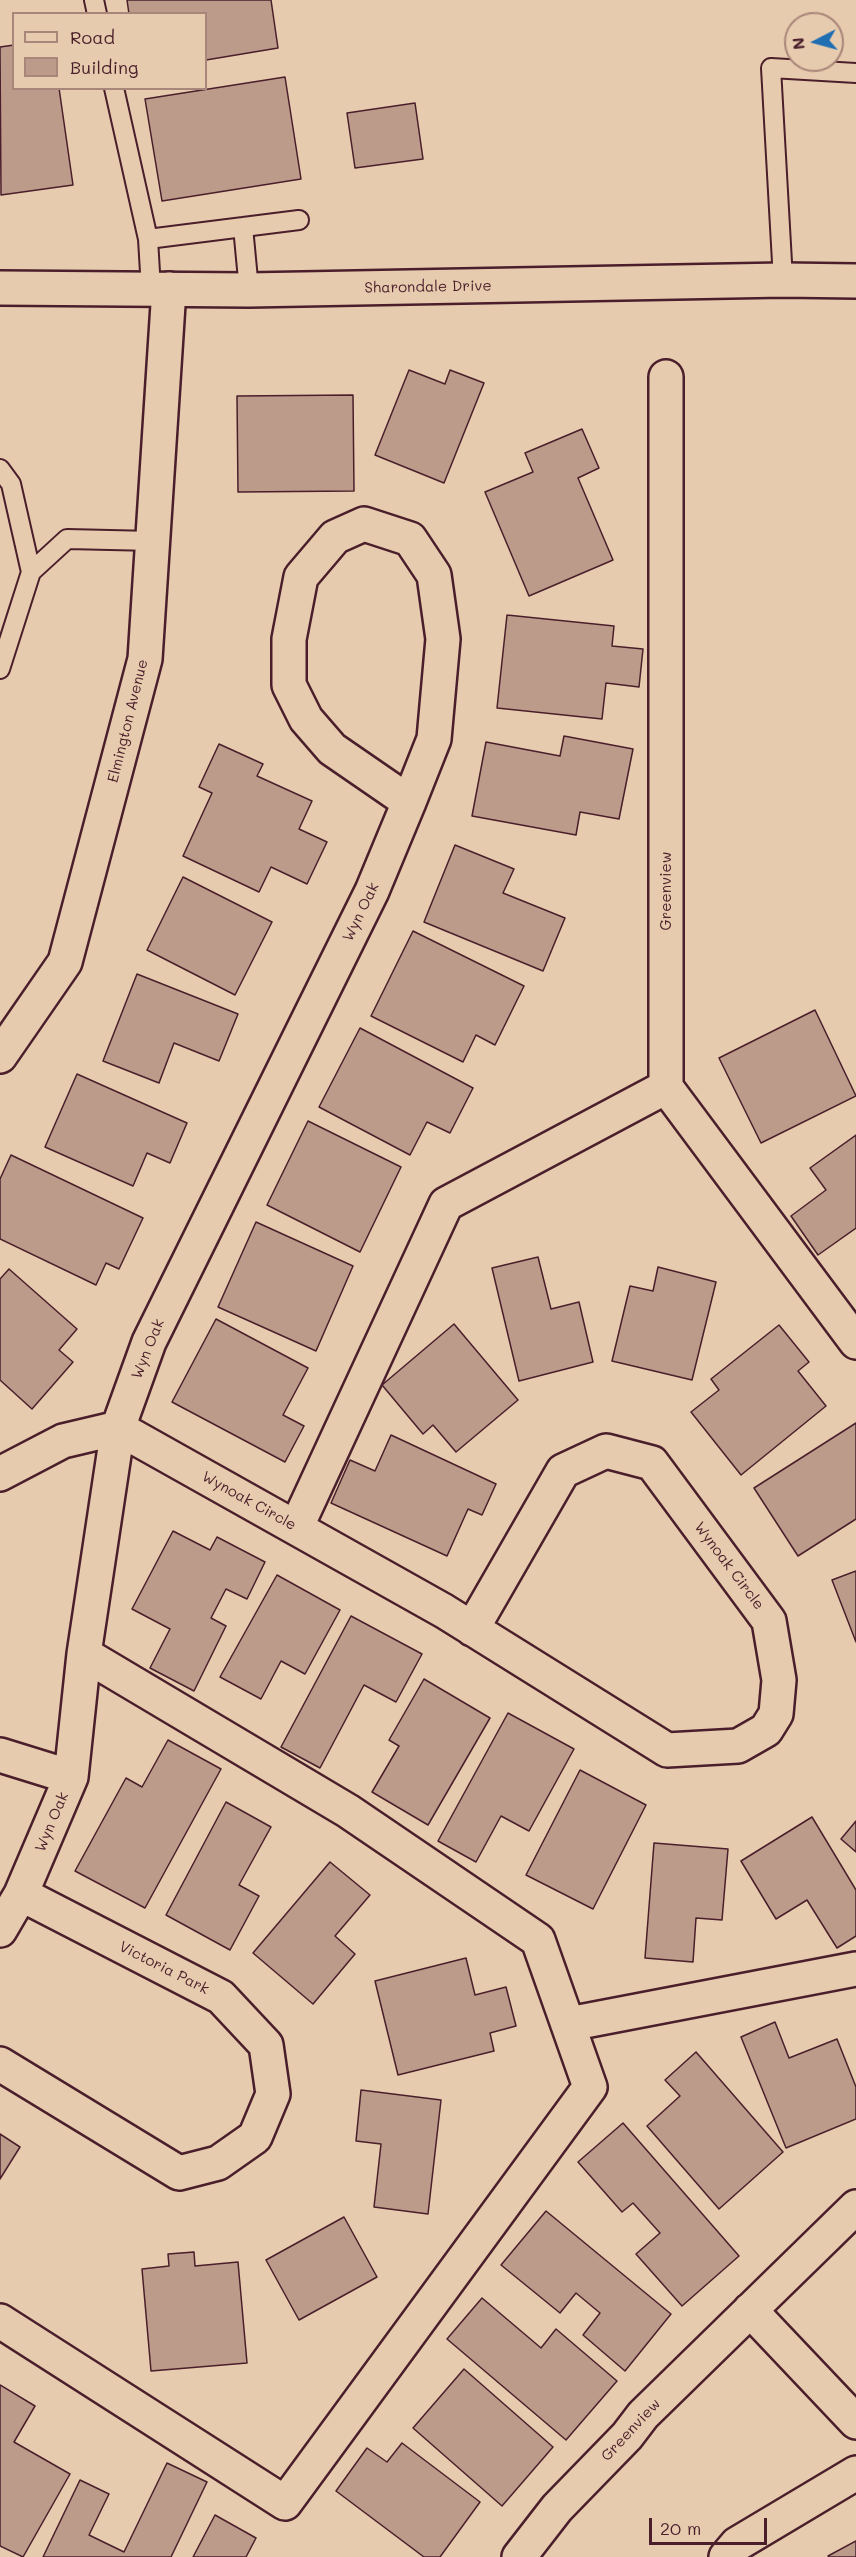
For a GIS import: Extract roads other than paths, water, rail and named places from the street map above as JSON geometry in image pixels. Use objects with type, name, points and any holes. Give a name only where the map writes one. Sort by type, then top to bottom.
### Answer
[{"type":"street","name":"Sharondale Drive","points":[[0,288],[249,290],[783,280],[856,281]]},
{"type":"street","name":"Elmington Avenue","points":[[0,1056],[65,962],[145,659],[153,541],[160,289]]},
{"type":"street","name":"Greenview","points":[[666,377],[666,1087]]},
{"type":"street","name":"Wyn Oak","points":[[0,1930],[21,1894],[71,1777],[84,1654],[118,1428],[148,1342],[372,891],[409,802],[434,739],[443,639],[434,575],[410,539],[364,524],[335,537],[301,578],[289,639],[290,685],[306,719],[332,749],[409,802]]},
{"type":"street","points":[[296,1528],[446,1204],[666,1087],[856,1342]]},
{"type":"street","points":[[0,1474],[63,1441],[118,1428]]},
{"type":"street","name":"Wynoak Circle","points":[[118,1428],[472,1629],[667,1750],[738,1746],[765,1730],[776,1714],[779,1680],[769,1621],[652,1462],[606,1451],[563,1471],[472,1629]]},
{"type":"street","points":[[0,2321],[285,2503],[590,2087],[538,1940],[348,1811],[84,1654]]},
{"type":"street","points":[[0,1755],[71,1777]]},
{"type":"street","name":"Victoria Park","points":[[0,2064],[179,2173],[218,2163],[255,2137],[273,2094],[266,2045],[221,1997],[21,1894]]},
{"type":"street","points":[[569,2024],[856,1969]]},
{"type":"street","name":"Greenview","points":[[519,2557],[557,2508],[627,2436],[643,2415],[856,2207]]},
{"type":"street","points":[[750,2310],[856,2422]]},
{"type":"street","points":[[726,2557],[737,2544],[856,2474]]},
{"type":"lane","points":[[783,280],[771,68],[856,73]]},
{"type":"lane","points":[[114,90],[160,289]]},
{"type":"lane","points":[[148,239],[299,220]]},
{"type":"lane","points":[[243,227],[249,290]]},
{"type":"lane","points":[[0,469],[11,484],[31,572],[0,669]]},
{"type":"lane","points":[[31,572],[67,540],[153,541]]}]
